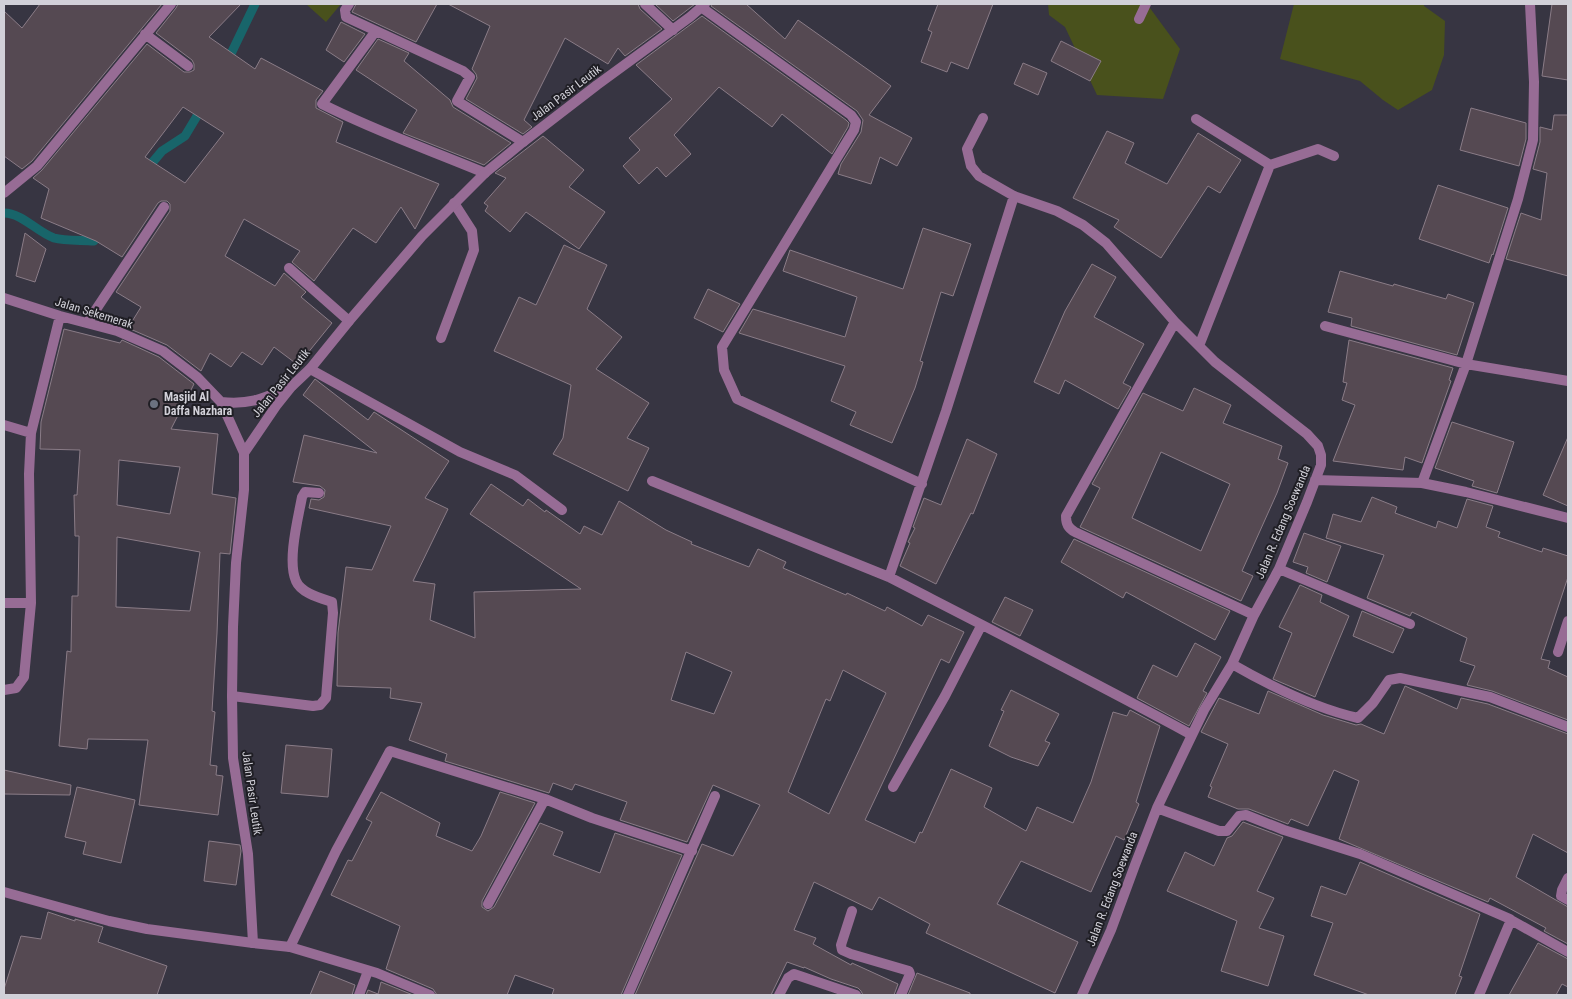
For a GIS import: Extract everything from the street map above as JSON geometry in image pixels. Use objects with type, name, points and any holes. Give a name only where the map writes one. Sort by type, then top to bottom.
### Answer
[{"type":"street","points":[[4,193],[37,166],[171,4]]},
{"type":"street","points":[[349,4],[345,10],[346,17],[463,71],[470,77],[457,101],[523,142]]},
{"type":"street","points":[[645,4],[673,30]]},
{"type":"street","points":[[1139,19],[1146,4]]},
{"type":"street","points":[[1422,483],[1466,364],[1518,199],[1533,140],[1534,82],[1530,4]]},
{"type":"street","points":[[703,5],[851,115],[856,122],[854,130],[722,346],[724,370],[736,399],[922,484]]},
{"type":"street","name":"Jalan Pasir Leutik","points":[[253,943],[248,854],[234,758],[232,696],[236,563],[244,490],[244,453],[292,386],[310,369],[348,321],[422,236],[454,203],[485,173],[523,142],[673,30],[703,5]]},
{"type":"street","points":[[375,32],[322,104],[361,124],[485,173]]},
{"type":"street","points":[[145,34],[188,66]]},
{"type":"street","name":"Jalan R. Edang Soewanda","points":[[983,118],[967,149],[971,166],[979,176],[1014,196],[1057,211],[1083,225],[1106,243],[1175,322],[1215,362],[1307,434],[1318,446],[1320,455],[1320,465],[1315,480],[1279,569],[1254,616],[1232,664],[1204,710],[1157,808],[1111,930],[1082,995]]},
{"type":"street","points":[[1196,120],[1270,165],[1318,149],[1334,156]]},
{"type":"street","points":[[1199,346],[1270,165]]},
{"type":"street","points":[[889,577],[922,484],[1014,196]]},
{"type":"street","points":[[441,338],[474,250],[472,231],[454,203]]},
{"type":"street","points":[[87,324],[164,207]]},
{"type":"street","points":[[289,268],[348,321]]},
{"type":"street","name":"Jalan Sekemerak","points":[[4,298],[87,324],[117,331],[163,351],[197,377],[221,402],[244,453]]},
{"type":"street","points":[[4,690],[16,688],[24,677],[31,604],[29,474],[31,433],[60,316]]},
{"type":"street","points":[[1175,322],[1066,516],[1066,523],[1075,532],[1254,616]]},
{"type":"street","points":[[1325,326],[1466,364],[1568,381]]},
{"type":"street","points":[[310,369],[460,452],[515,474],[562,510]]},
{"type":"street","points":[[221,402],[239,404],[258,400],[292,386]]},
{"type":"street","points":[[4,425],[31,433]]},
{"type":"street","points":[[652,480],[889,577],[1192,735]]},
{"type":"street","points":[[1315,480],[1422,483],[1466,492],[1568,518]]},
{"type":"street","points":[[232,696],[313,706],[320,705],[326,698],[333,613],[332,602],[305,591],[296,582],[292,558],[302,497],[305,492],[319,493]]},
{"type":"street","points":[[1279,569],[1410,624]]},
{"type":"street","points":[[4,603],[31,604]]},
{"type":"street","points":[[1558,652],[1568,620]]},
{"type":"street","points":[[894,787],[981,626]]},
{"type":"street","points":[[1232,664],[1271,686],[1340,714],[1358,718],[1389,680],[1400,678],[1490,697],[1568,727]]},
{"type":"street","points":[[290,948],[336,851],[390,751],[545,799],[592,818],[692,851]]},
{"type":"street","points":[[628,995],[715,796]]},
{"type":"street","points":[[488,904],[545,799]]},
{"type":"street","points":[[1157,808],[1219,831],[1227,831],[1239,816],[1246,815],[1284,830],[1360,854],[1510,919]]},
{"type":"street","points":[[1568,878],[1561,896],[1568,900]]},
{"type":"street","points":[[4,892],[109,921],[147,929],[290,948],[368,972],[377,973],[430,995]]},
{"type":"street","points":[[852,911],[842,950],[909,970],[910,974],[901,995]]},
{"type":"street","points":[[1479,995],[1511,920],[1568,952]]},
{"type":"street","points":[[359,995],[368,972]]},
{"type":"street","points":[[779,995],[788,978],[794,974],[856,995]]},
{"type":"green space","points":[[306,4],[341,4],[326,22]]},
{"type":"green space","points":[[1048,4],[1147,4],[1180,49],[1163,99],[1097,95],[1065,27],[1049,15]]},
{"type":"green space","points":[[1294,4],[1424,4],[1424,6],[1445,21],[1444,55],[1432,90],[1398,110],[1360,81],[1280,59]]},
{"type":"building","points":[[40,4],[162,4],[32,161],[22,169],[4,156],[4,11],[22,28]]},
{"type":"building","points":[[178,4],[241,4],[209,37],[255,69],[261,58],[323,91],[316,100],[316,108],[343,122],[336,142],[439,184],[415,229],[401,207],[376,243],[353,228],[314,281],[292,262],[300,251],[244,219],[225,256],[275,286],[284,273],[306,292],[301,297],[332,323],[298,365],[274,347],[262,365],[242,352],[231,367],[210,353],[201,371],[167,345],[128,328],[141,307],[116,292],[170,211],[170,204],[167,201],[158,203],[122,257],[96,241],[41,218],[49,189],[33,178],[42,170],[147,44],[184,72],[194,70],[192,60],[156,33]],"holes":[[[183,107],[224,133],[185,183],[145,157]]]},
{"type":"building","points":[[356,4],[437,4],[416,42],[352,12]]},
{"type":"building","points":[[448,4],[638,4],[640,9],[662,29],[625,56],[618,48],[608,64],[565,38],[524,120],[532,127],[523,134],[466,99],[477,78],[472,69],[490,26]]},
{"type":"building","points":[[655,4],[695,4],[673,21]]},
{"type":"building","points":[[712,4],[746,4],[785,39],[798,20],[891,86],[869,115],[912,138],[897,166],[880,157],[871,184],[838,174],[841,164],[861,132],[863,120],[857,111],[711,6]]},
{"type":"building","points":[[938,4],[993,4],[968,69],[951,62],[947,72],[921,62],[932,32],[928,30]]},
{"type":"building","points":[[1552,4],[1568,4],[1568,80],[1542,76]]},
{"type":"building","points":[[702,16],[849,123],[832,154],[782,114],[772,127],[719,87],[674,135],[691,154],[666,177],[657,167],[639,184],[623,166],[640,150],[629,138],[672,99],[636,65]]},
{"type":"building","points":[[341,22],[365,34],[344,62],[326,50]]},
{"type":"building","points":[[378,39],[409,53],[404,61],[450,100],[453,107],[511,143],[484,165],[403,133],[417,110],[356,70]]},
{"type":"building","points":[[1061,41],[1101,61],[1090,81],[1051,61]]},
{"type":"building","points":[[1023,63],[1047,73],[1038,95],[1014,84]]},
{"type":"building","points":[[1471,108],[1526,123],[1526,139],[1519,166],[1460,150]]},
{"type":"building","points":[[1554,115],[1568,115],[1568,276],[1506,259],[1521,213],[1541,220],[1547,173],[1533,169],[1540,142],[1540,127],[1552,130]]},
{"type":"building","points":[[1107,131],[1134,143],[1125,163],[1167,184],[1198,133],[1241,160],[1220,193],[1208,186],[1161,258],[1114,227],[1119,220],[1073,198]]},
{"type":"building","points":[[543,136],[584,170],[569,187],[605,212],[579,249],[526,212],[510,232],[485,211],[488,206],[484,203],[506,178],[495,173]]},
{"type":"building","points":[[1438,185],[1508,208],[1489,263],[1419,239]]},
{"type":"building","points":[[923,228],[971,244],[953,296],[941,292],[920,361],[923,362],[915,388],[892,443],[850,425],[856,412],[831,401],[845,366],[739,333],[753,309],[845,337],[857,297],[783,271],[790,250],[903,289]]},
{"type":"building","points":[[25,233],[46,249],[35,282],[16,276]]},
{"type":"building","points":[[564,245],[607,265],[587,309],[622,337],[596,369],[649,403],[627,438],[649,448],[628,491],[553,454],[563,438],[571,385],[494,351],[519,297],[536,305]]},
{"type":"building","points":[[1092,264],[1116,277],[1094,317],[1144,344],[1123,383],[1131,387],[1118,409],[1065,380],[1059,394],[1034,382],[1065,311]]},
{"type":"building","points":[[1340,271],[1446,299],[1448,294],[1474,303],[1457,355],[1351,326],[1352,318],[1328,312]]},
{"type":"building","points":[[708,289],[740,304],[723,332],[694,318]]},
{"type":"building","points":[[64,329],[120,343],[122,340],[159,357],[194,384],[171,429],[218,434],[212,494],[236,498],[230,554],[220,553],[212,711],[215,712],[210,765],[217,766],[216,775],[223,776],[218,815],[139,805],[148,740],[88,739],[87,749],[59,746],[67,651],[71,652],[72,596],[78,596],[79,536],[75,536],[74,495],[77,495],[80,450],[40,449],[41,422]],"holes":[[[119,460],[180,467],[170,514],[117,505]],[[117,537],[200,552],[190,611],[116,607]]]},
{"type":"building","points":[[1349,340],[1453,368],[1449,380],[1451,381],[1422,463],[1405,457],[1403,470],[1333,461],[1355,405],[1342,400],[1347,383],[1343,382]]},
{"type":"building","points":[[315,379],[368,420],[374,412],[449,461],[425,498],[448,509],[413,581],[435,584],[430,620],[475,638],[474,592],[581,589],[470,514],[491,484],[523,506],[528,499],[580,534],[584,526],[602,535],[619,501],[666,530],[692,542],[691,544],[749,567],[758,549],[786,562],[783,568],[846,595],[847,593],[885,611],[887,607],[922,626],[928,615],[964,632],[949,663],[941,659],[865,820],[915,843],[920,832],[922,833],[951,769],[992,788],[984,807],[1026,831],[1037,807],[1073,823],[1091,782],[1113,712],[1127,716],[1130,710],[1160,726],[1136,802],[1139,804],[1124,840],[1116,836],[1091,892],[1021,861],[997,904],[1078,942],[1055,993],[926,933],[930,924],[879,897],[872,910],[814,882],[794,930],[816,938],[813,944],[851,965],[852,963],[898,984],[894,995],[863,995],[858,988],[787,962],[771,995],[635,995],[702,844],[733,856],[760,805],[713,785],[687,842],[620,820],[627,802],[575,784],[572,790],[553,783],[549,793],[445,761],[447,754],[409,740],[422,703],[390,698],[391,688],[337,686],[338,633],[346,567],[372,570],[391,526],[309,508],[311,499],[319,500],[324,497],[325,490],[320,486],[293,482],[304,435],[377,453],[303,395]],"holes":[[[686,652],[732,672],[714,714],[671,700]],[[843,670],[886,693],[829,814],[788,792],[826,699],[830,701]]]},
{"type":"building","points":[[1194,388],[1231,405],[1223,423],[1282,446],[1278,459],[1288,463],[1277,493],[1242,571],[1253,576],[1241,601],[1080,527],[1100,488],[1092,484],[1143,393],[1183,411]],"holes":[[[1161,452],[1230,484],[1201,551],[1132,518]]]},
{"type":"building","points":[[1452,422],[1514,442],[1497,493],[1472,486],[1474,481],[1435,468]]},
{"type":"building","points":[[1568,437],[1568,506],[1543,495]]},
{"type":"building","points":[[967,439],[997,454],[973,514],[971,513],[936,584],[900,566],[910,543],[908,542],[915,528],[913,527],[924,498],[941,505]]},
{"type":"building","points":[[1372,497],[1397,507],[1395,513],[1436,528],[1438,521],[1457,528],[1467,499],[1493,506],[1486,527],[1500,532],[1498,537],[1542,552],[1543,548],[1568,556],[1568,577],[1541,659],[1550,661],[1548,668],[1568,677],[1568,720],[1492,691],[1467,685],[1475,666],[1460,661],[1467,638],[1412,612],[1410,616],[1367,598],[1384,555],[1326,538],[1333,514],[1361,522]]},
{"type":"building","points":[[1304,533],[1341,546],[1327,582],[1306,573],[1308,567],[1293,562]]},
{"type":"building","points":[[1074,539],[1230,611],[1215,640],[1126,592],[1123,598],[1061,562]]},
{"type":"building","points":[[1300,585],[1322,595],[1320,602],[1349,616],[1315,697],[1273,679],[1292,633],[1279,627]]},
{"type":"building","points":[[1005,597],[1033,610],[1020,636],[992,622]]},
{"type":"building","points":[[1362,611],[1404,629],[1393,653],[1353,636]]},
{"type":"building","points":[[1195,643],[1221,657],[1203,691],[1207,693],[1189,726],[1137,698],[1153,665],[1177,677]]},
{"type":"building","points":[[1405,686],[1457,709],[1461,698],[1488,704],[1568,734],[1568,853],[1533,834],[1516,877],[1568,907],[1568,944],[1544,931],[1546,928],[1490,898],[1488,902],[1339,839],[1359,781],[1334,770],[1308,826],[1291,819],[1288,824],[1249,809],[1238,809],[1208,797],[1212,787],[1210,786],[1228,744],[1201,732],[1219,698],[1259,714],[1268,691],[1323,715],[1356,725],[1361,724],[1384,734]]},
{"type":"building","points":[[1011,690],[1059,714],[1045,741],[1050,743],[1038,766],[1011,757],[989,746],[1004,711],[1001,710]]},
{"type":"building","points":[[286,745],[332,749],[328,797],[281,793]]},
{"type":"building","points":[[4,770],[71,785],[70,795],[4,794]]},
{"type":"building","points":[[77,787],[135,800],[121,863],[83,854],[86,842],[65,837]]},
{"type":"building","points":[[381,792],[440,823],[436,836],[472,851],[481,836],[500,792],[535,803],[482,901],[482,907],[488,911],[494,907],[540,823],[563,832],[553,855],[600,873],[615,833],[682,855],[621,995],[552,995],[554,989],[515,975],[507,995],[437,995],[433,989],[386,969],[400,926],[331,895],[348,860],[352,861],[372,822],[366,819]]},
{"type":"building","points":[[1243,822],[1283,837],[1257,891],[1274,898],[1259,928],[1284,936],[1268,986],[1221,971],[1237,921],[1167,891],[1185,852],[1214,866],[1227,838],[1232,836]]},
{"type":"building","points":[[209,841],[240,845],[241,851],[236,885],[204,881]]},
{"type":"building","points":[[1360,862],[1480,914],[1459,976],[1462,977],[1455,995],[1369,995],[1314,975],[1333,923],[1311,916],[1321,886],[1346,895]]},
{"type":"building","points":[[48,912],[75,921],[75,919],[103,927],[98,942],[167,966],[157,995],[4,995],[4,989],[21,936],[41,939]]},
{"type":"building","points":[[1538,943],[1568,959],[1568,987],[1562,984],[1556,995],[1509,995]]},
{"type":"building","points":[[320,971],[355,985],[352,995],[310,995]]},
{"type":"building","points":[[917,973],[970,993],[970,995],[908,995]]},
{"type":"building","points":[[381,982],[413,995],[366,995],[368,990],[378,994]]},
{"type":"waterway","points":[[227,62],[255,4]]},
{"type":"waterway","points":[[146,170],[162,151],[185,136],[203,106]]},
{"type":"waterway","points":[[4,213],[17,216],[58,239],[94,241],[101,231]]},
{"type":"place","name":"Masjid Al Daffa Nazhara","points":[[154,404]]}]
